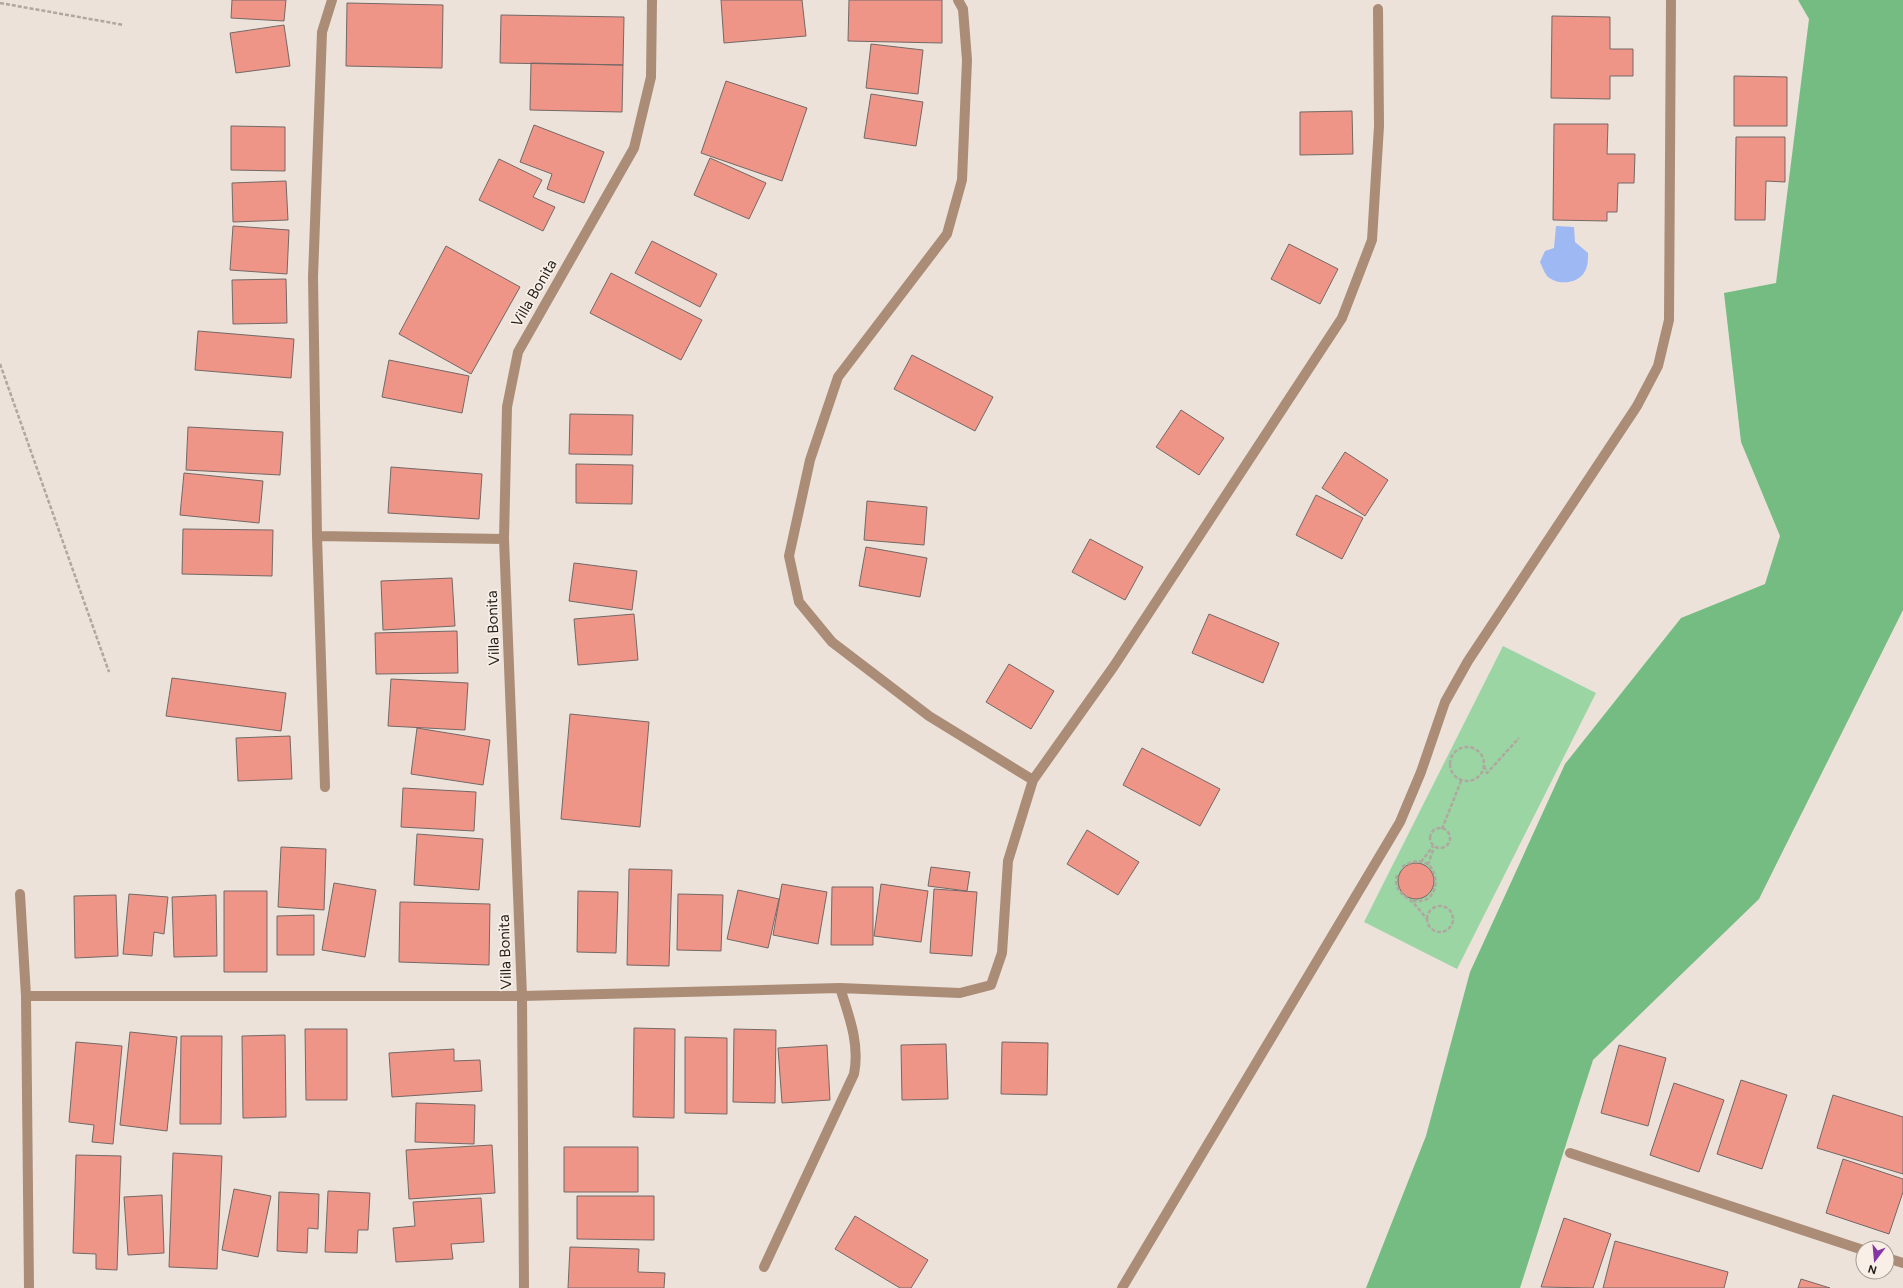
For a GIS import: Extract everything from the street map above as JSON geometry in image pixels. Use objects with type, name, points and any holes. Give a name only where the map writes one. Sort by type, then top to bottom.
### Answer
[{"type":"street","points":[[325,786],[317,536],[313,277],[322,32],[332,0]]},
{"type":"street","name":"Villa Bonita","points":[[524,1288],[522,996],[504,539],[507,407],[518,352],[634,148],[651,77],[652,0]]},
{"type":"street","points":[[958,0],[963,8],[967,60],[963,172],[947,234],[838,377],[810,460],[789,556],[799,602],[832,642],[929,716],[1032,780]]},
{"type":"street","points":[[1122,1288],[1400,822],[1421,772],[1445,702],[1468,661],[1637,406],[1658,366],[1669,320],[1671,0]]},
{"type":"street","points":[[26,996],[522,996],[840,988],[960,993],[991,984],[1002,953],[1008,862],[1032,780],[1114,666],[1342,318],[1372,240],[1379,126],[1378,10]]},
{"type":"street","points":[[317,536],[504,539]]},
{"type":"street","points":[[20,894],[26,996],[29,1288]]},
{"type":"street","points":[[764,1267],[854,1074],[857,1059],[856,1048],[851,1023],[840,988]]},
{"type":"street","points":[[1570,1153],[1855,1247]]},
{"type":"path","points":[[0,3],[124,25]]},
{"type":"path","points":[[0,364],[109,672]]},
{"type":"path","points":[[1484,766],[1487,773],[1519,738]]},
{"type":"path","points":[[1466,747],[1477,750],[1484,760],[1484,766],[1480,776],[1476,780],[1461,780],[1454,776],[1449,765],[1449,760],[1456,751],[1466,747]]},
{"type":"path","points":[[1442,829],[1461,780]]},
{"type":"path","points":[[1436,829],[1442,829],[1448,832],[1449,842],[1445,847],[1434,846],[1430,840],[1431,834],[1436,829]]},
{"type":"path","points":[[1421,862],[1434,846]]},
{"type":"path","points":[[1428,865],[1434,846]]},
{"type":"path","points":[[1416,861],[1421,862],[1428,865],[1432,869],[1436,878],[1435,888],[1425,899],[1415,902],[1405,898],[1398,890],[1396,886],[1397,876],[1402,867],[1406,864],[1416,861]]},
{"type":"path","points":[[1410,900],[1427,919],[1427,923],[1432,930],[1440,932],[1449,930],[1454,918],[1450,910],[1442,906],[1433,908],[1427,915],[1427,919]]},
{"type":"green space","points":[[1798,0],[1903,0],[1903,610],[1759,899],[1593,1060],[1520,1288],[1366,1288],[1426,1136],[1470,972],[1565,764],[1681,618],[1765,584],[1780,536],[1741,442],[1724,293],[1776,283],[1809,19]]},
{"type":"green space","points":[[1503,646],[1596,693],[1457,969],[1364,922]]},
{"type":"water","points":[[1556,226],[1574,227],[1575,242],[1588,253],[1585,271],[1578,279],[1573,281],[1562,282],[1551,279],[1547,276],[1540,262],[1545,251],[1554,248]]},
{"type":"building","points":[[232,0],[286,0],[284,21],[231,18]]},
{"type":"building","points":[[721,0],[802,0],[806,36],[724,43]]},
{"type":"building","points":[[849,0],[942,0],[942,43],[848,41]]},
{"type":"building","points":[[347,3],[443,5],[442,68],[346,66]]},
{"type":"building","points":[[501,15],[624,17],[623,65],[500,63]]},
{"type":"building","points":[[1552,16],[1610,17],[1610,49],[1633,49],[1633,76],[1610,76],[1610,99],[1551,98]]},
{"type":"building","points":[[284,25],[290,66],[236,73],[230,33]]},
{"type":"building","points":[[871,44],[923,50],[918,94],[866,88]]},
{"type":"building","points":[[531,63],[623,65],[622,112],[530,110]]},
{"type":"building","points":[[1734,76],[1787,77],[1787,126],[1734,126]]},
{"type":"building","points":[[726,81],[807,108],[782,181],[701,153]]},
{"type":"building","points":[[871,94],[923,102],[916,146],[864,138]]},
{"type":"building","points":[[1352,111],[1353,154],[1300,155],[1300,112]]},
{"type":"building","points":[[1554,124],[1608,124],[1607,154],[1635,154],[1634,183],[1618,183],[1617,212],[1607,212],[1607,221],[1553,220]]},
{"type":"building","points":[[534,125],[604,152],[584,203],[547,189],[552,174],[520,162]]},
{"type":"building","points":[[231,126],[285,127],[285,171],[231,170]]},
{"type":"building","points":[[1736,137],[1785,137],[1785,182],[1766,181],[1765,220],[1735,220]]},
{"type":"building","points":[[710,158],[766,183],[749,219],[694,195]]},
{"type":"building","points":[[499,159],[542,180],[533,197],[555,207],[543,231],[479,200]]},
{"type":"building","points":[[286,181],[288,220],[233,222],[232,183]]},
{"type":"building","points":[[233,226],[289,230],[287,274],[230,270]]},
{"type":"building","points":[[652,241],[717,274],[700,307],[635,273]]},
{"type":"building","points":[[1289,244],[1338,269],[1320,304],[1271,279]]},
{"type":"building","points":[[446,246],[520,287],[471,374],[399,334]]},
{"type":"building","points":[[611,273],[702,320],[681,360],[590,313]]},
{"type":"building","points":[[286,279],[287,323],[233,324],[232,280]]},
{"type":"building","points":[[198,331],[294,339],[291,378],[195,370]]},
{"type":"building","points":[[912,355],[993,397],[975,431],[894,389]]},
{"type":"building","points":[[389,360],[469,376],[462,413],[382,397]]},
{"type":"building","points":[[1181,410],[1224,438],[1199,475],[1156,447]]},
{"type":"building","points":[[570,414],[633,415],[632,455],[569,454]]},
{"type":"building","points":[[188,427],[283,432],[280,475],[186,470]]},
{"type":"building","points":[[1345,452],[1388,480],[1365,516],[1322,488]]},
{"type":"building","points":[[576,464],[633,465],[632,504],[576,503]]},
{"type":"building","points":[[391,467],[482,474],[479,519],[388,513]]},
{"type":"building","points":[[184,473],[263,481],[259,523],[180,515]]},
{"type":"building","points":[[1316,495],[1363,518],[1342,559],[1296,535]]},
{"type":"building","points":[[867,501],[927,507],[924,545],[864,540]]},
{"type":"building","points":[[183,529],[273,530],[272,576],[182,574]]},
{"type":"building","points":[[1090,539],[1143,567],[1125,600],[1072,572]]},
{"type":"building","points":[[866,547],[927,558],[920,597],[859,586]]},
{"type":"building","points":[[574,563],[637,571],[632,610],[569,601]]},
{"type":"building","points":[[452,578],[455,626],[383,630],[381,581]]},
{"type":"building","points":[[634,614],[638,660],[578,665],[574,619]]},
{"type":"building","points":[[1209,614],[1279,643],[1263,683],[1192,653]]},
{"type":"building","points":[[457,631],[458,673],[376,674],[375,633]]},
{"type":"building","points":[[1009,664],[1054,691],[1031,729],[986,702]]},
{"type":"building","points":[[172,678],[286,693],[281,731],[166,716]]},
{"type":"building","points":[[391,679],[468,683],[465,730],[388,726]]},
{"type":"building","points":[[570,714],[649,722],[640,827],[561,819]]},
{"type":"building","points":[[417,728],[490,740],[483,785],[411,774]]},
{"type":"building","points":[[290,736],[292,779],[238,781],[236,738]]},
{"type":"building","points":[[1142,748],[1220,789],[1200,826],[1123,785]]},
{"type":"building","points":[[403,788],[476,792],[474,831],[401,827]]},
{"type":"building","points":[[1087,830],[1139,862],[1118,895],[1067,864]]},
{"type":"building","points":[[417,834],[483,839],[479,890],[414,885]]},
{"type":"building","points":[[281,847],[326,849],[324,910],[278,907]]},
{"type":"building","points":[[1420,863],[1429,868],[1433,874],[1433,888],[1429,894],[1420,899],[1412,899],[1403,894],[1399,888],[1398,877],[1403,868],[1409,864]]},
{"type":"building","points":[[931,867],[970,872],[967,891],[928,886]]},
{"type":"building","points":[[629,869],[672,870],[669,966],[627,965]]},
{"type":"building","points":[[334,883],[376,890],[365,957],[322,950]]},
{"type":"building","points":[[782,884],[827,892],[818,944],[773,935]]},
{"type":"building","points":[[881,884],[928,891],[921,942],[874,936]]},
{"type":"building","points":[[832,887],[873,887],[873,945],[831,945]]},
{"type":"building","points":[[934,889],[977,892],[972,956],[930,953]]},
{"type":"building","points":[[738,890],[779,899],[768,948],[727,939]]},
{"type":"building","points":[[224,891],[267,891],[267,972],[224,972]]},
{"type":"building","points":[[578,891],[618,892],[616,953],[577,952]]},
{"type":"building","points":[[129,894],[168,897],[164,934],[154,932],[152,956],[123,954]]},
{"type":"building","points":[[678,894],[723,895],[721,951],[677,950]]},
{"type":"building","points":[[116,895],[118,956],[75,958],[74,896]]},
{"type":"building","points":[[216,895],[217,956],[174,957],[172,897]]},
{"type":"building","points":[[400,902],[490,904],[489,965],[399,962]]},
{"type":"building","points":[[314,915],[314,955],[277,955],[277,916]]},
{"type":"building","points":[[634,1028],[675,1029],[674,1118],[633,1117]]},
{"type":"building","points":[[305,1029],[347,1029],[347,1100],[306,1100]]},
{"type":"building","points":[[734,1029],[776,1030],[775,1103],[733,1102]]},
{"type":"building","points":[[130,1032],[177,1037],[167,1131],[120,1125]]},
{"type":"building","points":[[285,1035],[286,1117],[243,1118],[242,1036]]},
{"type":"building","points":[[181,1036],[222,1036],[221,1124],[180,1124]]},
{"type":"building","points":[[685,1037],[727,1038],[727,1114],[685,1113]]},
{"type":"building","points":[[76,1042],[122,1046],[113,1144],[92,1142],[94,1125],[69,1122]]},
{"type":"building","points":[[1002,1042],[1048,1043],[1047,1095],[1001,1094]]},
{"type":"building","points":[[946,1044],[948,1099],[902,1100],[901,1045]]},
{"type":"building","points":[[827,1045],[830,1100],[782,1103],[778,1048]]},
{"type":"building","points":[[1619,1045],[1666,1058],[1648,1126],[1601,1113]]},
{"type":"building","points":[[454,1049],[454,1061],[480,1060],[482,1091],[392,1097],[389,1053]]},
{"type":"building","points":[[1741,1080],[1787,1095],[1762,1169],[1717,1154]]},
{"type":"building","points":[[1674,1083],[1724,1100],[1699,1172],[1650,1155]]},
{"type":"building","points":[[1833,1095],[1903,1117],[1903,1174],[1817,1148]]},
{"type":"building","points":[[416,1103],[475,1105],[474,1144],[415,1142]]},
{"type":"building","points":[[492,1145],[495,1193],[409,1199],[406,1150]]},
{"type":"building","points":[[564,1147],[638,1147],[638,1192],[564,1192]]},
{"type":"building","points":[[173,1153],[222,1156],[217,1269],[169,1267]]},
{"type":"building","points":[[76,1155],[121,1156],[117,1270],[96,1269],[96,1254],[73,1253]]},
{"type":"building","points":[[1843,1159],[1903,1179],[1903,1192],[1889,1234],[1826,1213]]},
{"type":"building","points":[[234,1189],[271,1196],[258,1257],[222,1250]]},
{"type":"building","points":[[328,1191],[370,1193],[368,1230],[358,1230],[357,1253],[325,1252]]},
{"type":"building","points":[[279,1192],[319,1194],[318,1229],[308,1228],[307,1253],[277,1251]]},
{"type":"building","points":[[162,1195],[164,1253],[128,1255],[124,1197]]},
{"type":"building","points":[[577,1196],[654,1196],[654,1240],[577,1239]]},
{"type":"building","points":[[481,1198],[484,1242],[451,1244],[453,1259],[396,1262],[393,1228],[415,1226],[413,1202]]},
{"type":"building","points":[[855,1216],[928,1260],[911,1288],[900,1288],[835,1249]]},
{"type":"building","points":[[1564,1218],[1611,1234],[1593,1288],[1541,1287]]},
{"type":"building","points":[[1615,1241],[1728,1272],[1724,1288],[1603,1288]]},
{"type":"building","points":[[570,1247],[639,1249],[638,1272],[665,1273],[664,1288],[568,1288]]},
{"type":"building","points":[[1801,1279],[1830,1288],[1798,1288]]}]
